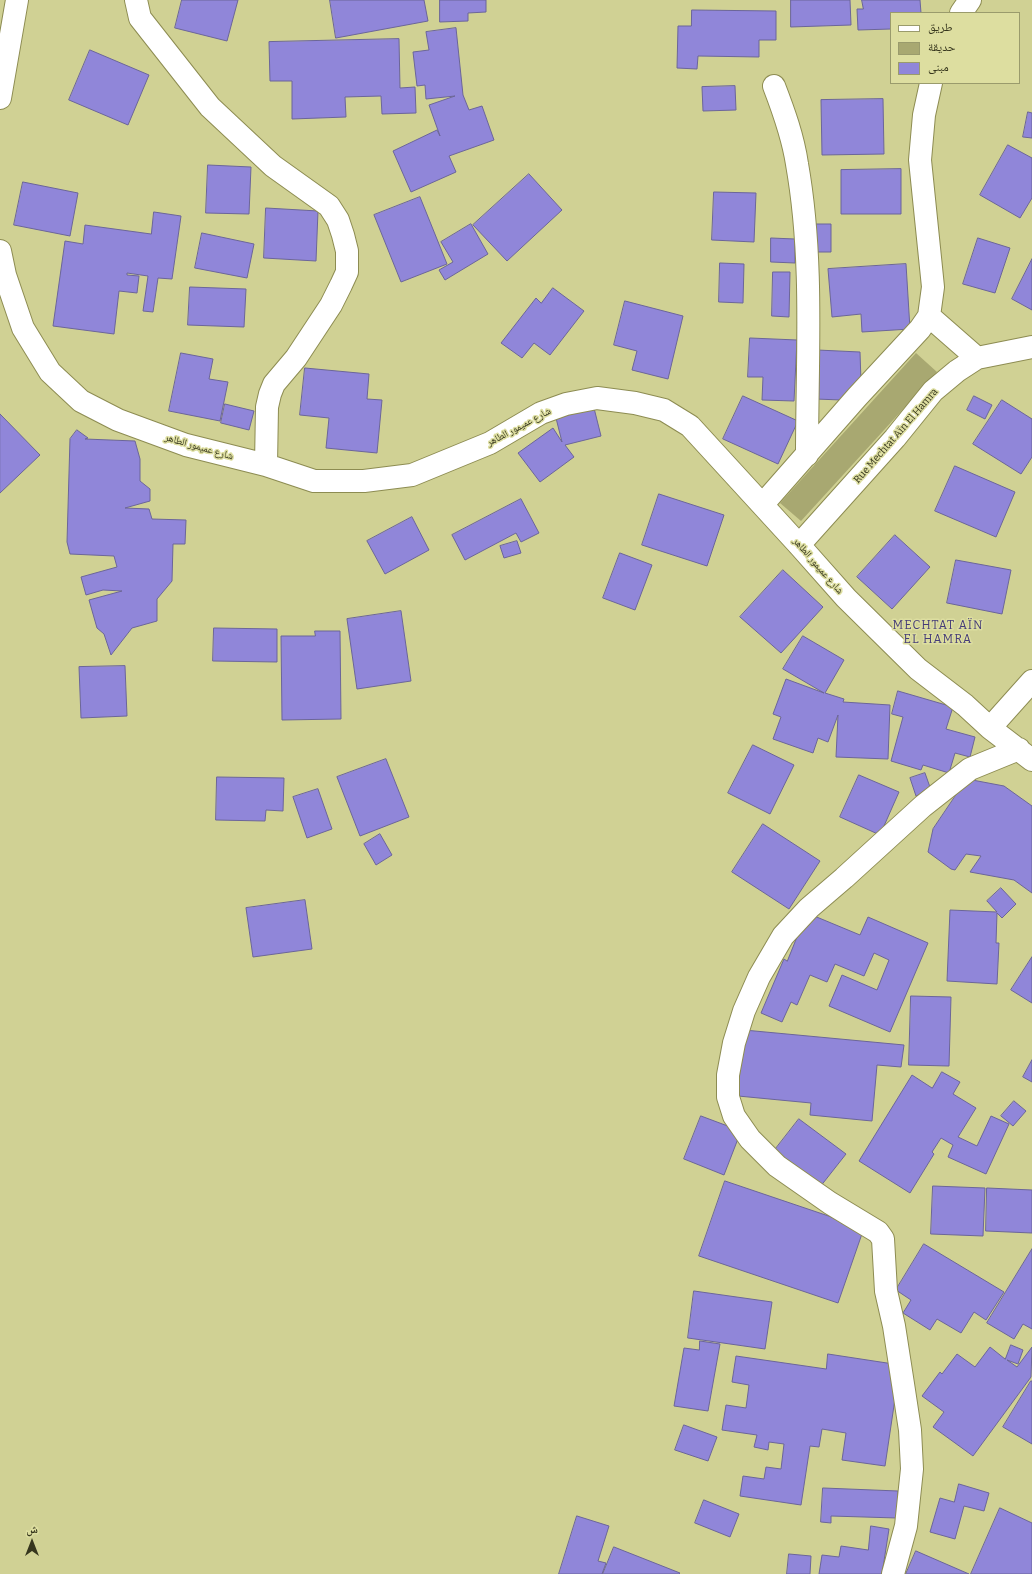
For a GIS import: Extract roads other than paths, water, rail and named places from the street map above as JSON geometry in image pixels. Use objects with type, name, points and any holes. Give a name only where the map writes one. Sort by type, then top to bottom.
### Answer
[{"type":"street","points":[[0,98],[17,0]]},
{"type":"street","points":[[136,0],[140,18],[210,108],[273,166],[329,206],[338,220],[343,235],[347,251],[347,265],[342,285],[331,305],[296,358],[274,384],[270,394],[267,407],[266,465]]},
{"type":"street","points":[[962,12],[970,0]]},
{"type":"street","points":[[763,504],[857,397],[920,329],[929,316],[933,287],[920,160],[924,115],[931,84]]},
{"type":"street","points":[[774,86],[786,119],[797,164],[804,217],[808,274],[807,455]]},
{"type":"street","name":"شارع عميمور الطاهر","points":[[0,251],[5,274],[23,328],[50,372],[81,401],[118,420],[186,445],[266,465],[314,481],[364,481],[412,475],[490,443],[541,413],[566,404],[597,398],[635,402],[664,410],[690,426],[763,504],[846,598],[918,669],[964,705],[990,728],[1025,754]]},
{"type":"street","points":[[929,316],[977,358]]},
{"type":"street","name":"Rue Mechtat Aïn El Hamra","points":[[799,545],[894,438],[933,391],[957,371],[977,358],[1032,347]]},
{"type":"street","points":[[990,728],[1032,681]]},
{"type":"street","points":[[893,1574],[906,1526],[912,1469],[910,1430],[894,1326],[886,1291],[883,1239],[878,1232],[830,1203],[777,1166],[750,1139],[734,1116],[728,1097],[728,1075],[734,1043],[744,1011],[759,977],[784,936],[808,908],[850,873],[923,806],[970,769],[1025,754]]},
{"type":"district","name":"MECHTAT AÏN EL HAMRA","points":[[938,633]]}]
